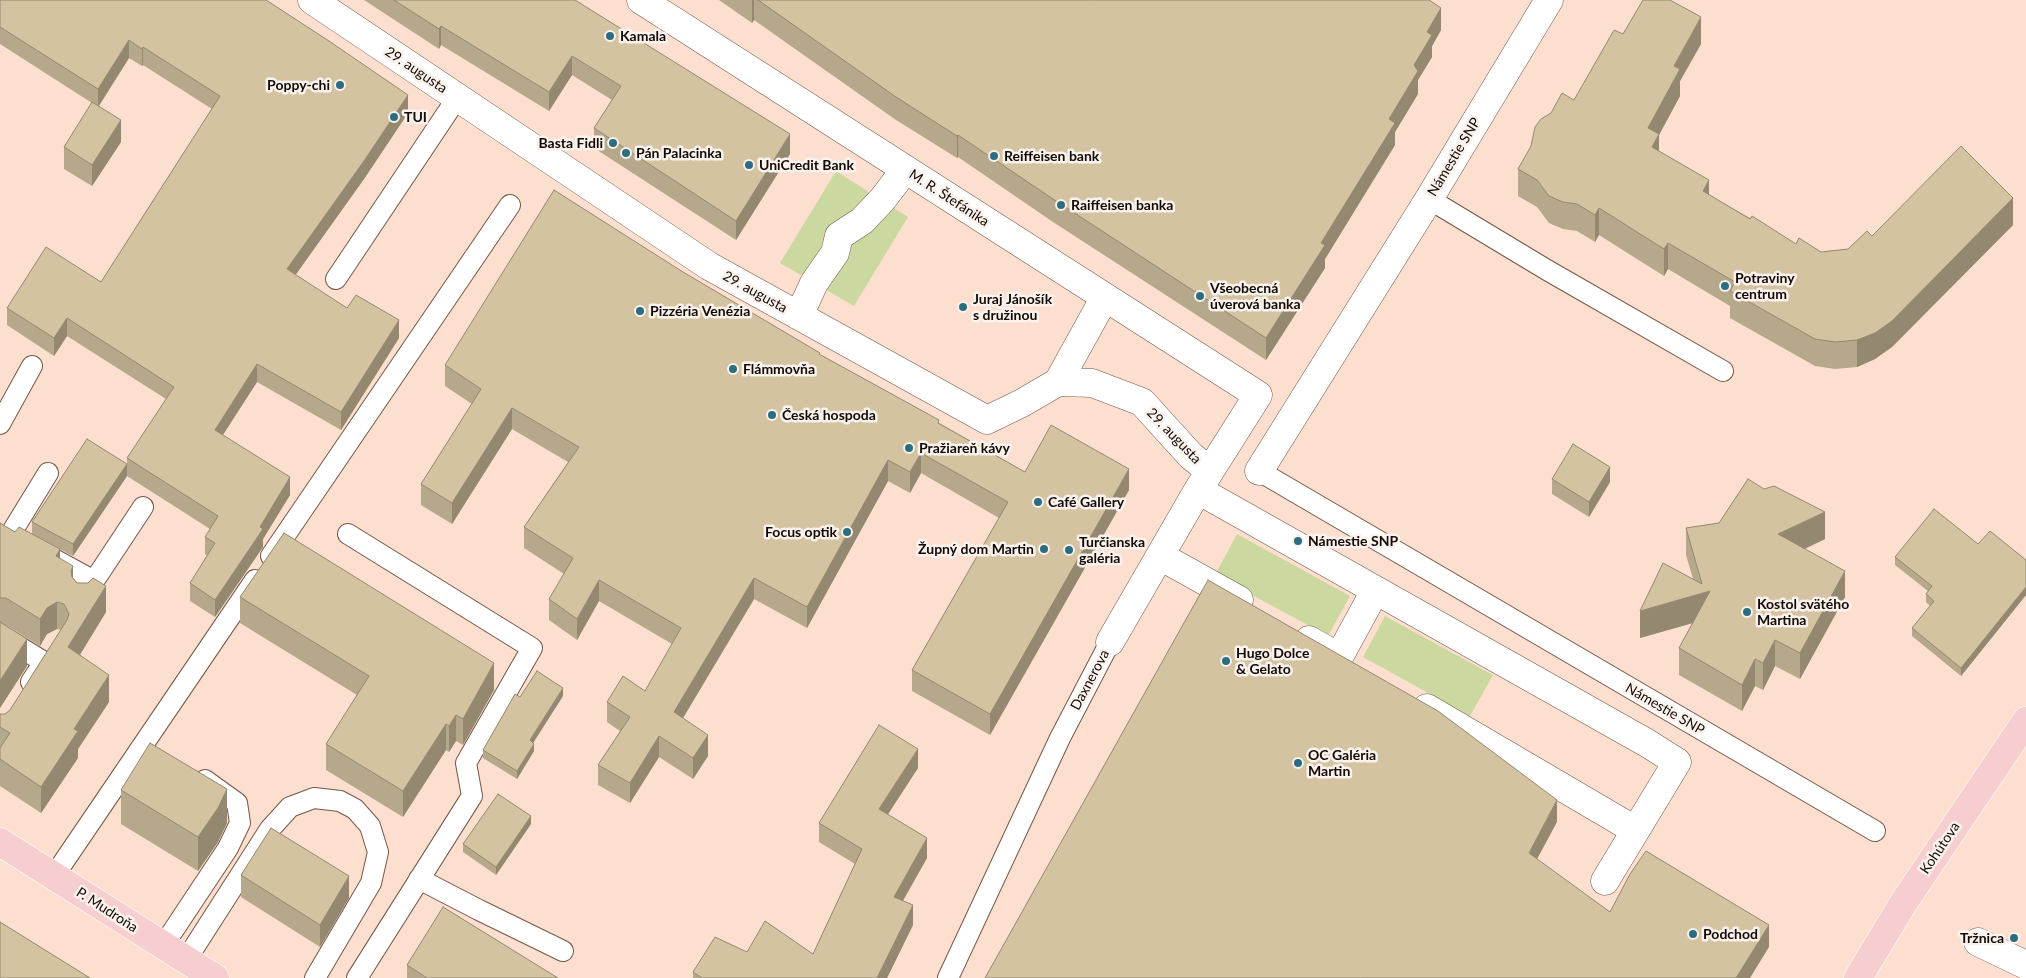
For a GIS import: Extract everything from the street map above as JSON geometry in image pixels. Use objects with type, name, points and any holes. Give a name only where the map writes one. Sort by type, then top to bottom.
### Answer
[{"type":"main road","name":"Kohútova","points":[[1858,978],[1904,902],[2026,721]]},
{"type":"main road","name":"P. Mudroňa","points":[[0,842],[215,978]]},
{"type":"street","name":"29. augusta","points":[[312,0],[709,266],[987,420],[1022,403],[1058,382],[1092,383],[1142,402],[1191,456],[1204,481],[1375,591],[1638,738],[1677,762],[1635,830]]},
{"type":"street","name":"M. R. Štefánika","points":[[641,0],[1258,395]]},
{"type":"street","name":"Námestie SNP","points":[[1259,471],[1429,199],[1549,0]]},
{"type":"street","points":[[799,316],[814,283],[835,253],[839,236],[862,221],[882,200],[905,170]]},
{"type":"street","points":[[1058,382],[1105,297]]},
{"type":"street","name":"Daxnerova","points":[[1110,642],[1204,481],[1258,395]]},
{"type":"street","points":[[1160,556],[1262,614]]},
{"type":"street","points":[[1339,657],[1375,591]]},
{"type":"street","points":[[1288,628],[1364,672]]},
{"type":"street","points":[[1407,697],[1635,830],[1606,881]]},
{"type":"street","points":[[1978,942],[2026,965]]},
{"type":"lane","points":[[336,278],[457,98]]},
{"type":"lane","points":[[1429,199],[1547,270],[1723,371]]},
{"type":"lane","points":[[54,876],[510,205]]},
{"type":"lane","points":[[0,424],[32,366]]},
{"type":"lane","name":"Námestie SNP","points":[[1259,471],[1876,831]]},
{"type":"lane","points":[[48,474],[10,535],[94,581]]},
{"type":"lane","points":[[84,599],[143,507]]},
{"type":"lane","points":[[348,534],[532,648],[466,762],[472,796],[357,978]]},
{"type":"lane","points":[[0,635],[49,655],[20,700]]},
{"type":"lane","name":"Daxnerova","points":[[948,978],[1060,738],[1110,642]]},
{"type":"lane","points":[[163,946],[228,848],[240,823],[237,803],[186,768]]},
{"type":"lane","points":[[186,960],[270,829],[290,807],[314,798],[340,801],[355,809],[370,826],[378,852],[371,884],[315,978]]},
{"type":"lane","points":[[419,879],[563,951]]},
{"type":"green space","points":[[836,171],[908,217],[854,306],[780,263]]},
{"type":"green space","points":[[1237,534],[1350,596],[1328,636],[1215,575]]},
{"type":"green space","points":[[1385,616],[1493,675],[1470,716],[1363,657]]},
{"type":"building","points":[[0,0],[266,0],[408,95],[364,161],[287,269],[347,308],[356,295],[399,320],[341,412],[257,364],[215,430],[290,477],[260,527],[263,529],[215,600],[190,583],[215,543],[205,537],[218,516],[127,458],[174,387],[67,318],[54,338],[7,308],[46,247],[101,282],[220,96],[129,40],[98,89],[0,27]]},
{"type":"building","points":[[394,0],[575,0],[790,134],[736,221],[594,128],[621,86],[572,56],[549,92],[441,26],[439,29]]},
{"type":"building","points":[[758,0],[1429,0],[1441,8],[1427,32],[1432,35],[1414,65],[1418,71],[1389,119],[1395,123],[1321,243],[1325,245],[1266,338],[958,135],[896,97]]},
{"type":"building","points":[[1643,0],[1670,0],[1701,17],[1674,66],[1680,69],[1648,128],[1659,134],[1652,147],[1709,180],[1703,191],[1750,219],[1752,216],[1796,244],[1799,238],[1821,252],[1848,249],[1867,231],[1872,236],[1961,146],[2013,198],[1892,321],[1875,333],[1857,340],[1835,342],[1815,339],[1730,291],[1735,282],[1668,243],[1664,249],[1599,208],[1595,215],[1577,204],[1563,202],[1549,196],[1537,180],[1518,169],[1531,146],[1535,127],[1541,119],[1551,113],[1562,93],[1574,100],[1614,30],[1623,34]]},
{"type":"building","points":[[92,102],[121,120],[92,165],[64,147]]},
{"type":"building","points":[[554,190],[683,272],[819,354],[939,420],[938,423],[1025,472],[1051,425],[1129,469],[990,714],[912,670],[1008,502],[921,453],[910,472],[888,460],[807,607],[754,578],[674,712],[708,735],[693,758],[659,736],[630,783],[598,765],[630,717],[607,702],[623,676],[645,691],[681,628],[599,580],[577,619],[549,599],[573,558],[524,527],[579,447],[512,408],[452,503],[421,484],[481,389],[445,365]]},
{"type":"building","points":[[87,439],[127,464],[73,544],[32,522]]},
{"type":"building","points":[[1573,444],[1610,467],[1589,502],[1552,479]]},
{"type":"building","name":"Kostol svätého Martina","points":[[1748,479],[1764,489],[1774,486],[1825,512],[1778,534],[1845,571],[1800,653],[1775,640],[1763,663],[1755,659],[1742,685],[1679,648],[1710,591],[1640,611],[1663,563],[1702,584],[1686,528],[1719,523]]},
{"type":"building","points":[[1934,509],[1978,544],[1990,531],[2026,560],[2026,587],[1961,668],[1912,628],[1934,601],[1926,594],[1932,586],[1895,557]]},
{"type":"building","points":[[0,523],[15,532],[19,527],[60,549],[56,556],[73,566],[71,571],[72,577],[77,583],[88,583],[93,578],[106,586],[68,647],[109,675],[74,729],[78,731],[41,787],[0,759],[0,748],[10,733],[0,727],[0,714],[5,714],[10,710],[69,614],[64,604],[57,602],[47,608],[40,619],[6,598],[0,598]]},
{"type":"building","points":[[284,533],[494,663],[463,719],[456,715],[449,726],[446,724],[403,791],[326,744],[369,676],[240,597]]},
{"type":"building","name":"OC Galéria Martin","points":[[1208,580],[1438,711],[1557,800],[1529,853],[1610,912],[1630,874],[1646,851],[1769,925],[1736,978],[985,978]]},
{"type":"building","points":[[0,622],[27,639],[0,681]]},
{"type":"building","points":[[537,671],[563,688],[530,740],[534,744],[517,771],[483,750],[515,694],[520,697]]},
{"type":"building","points":[[879,725],[918,749],[879,809],[927,838],[894,897],[913,905],[877,978],[702,978],[693,972],[715,937],[747,952],[765,921],[813,954],[862,849],[819,823]]},
{"type":"building","points":[[150,743],[227,789],[218,808],[198,837],[121,790]]},
{"type":"building","points":[[498,794],[531,816],[496,867],[463,844]]},
{"type":"building","points":[[271,828],[349,876],[320,925],[241,875]]},
{"type":"building","points":[[443,907],[558,978],[427,978],[407,965]]},
{"type":"building","points":[[0,922],[90,978],[0,978]]},
{"type":"place","name":"Kamala","points":[[610,36]]},
{"type":"place","name":"Poppy-chi","points":[[340,85]]},
{"type":"place","name":"TUI","points":[[394,117]]},
{"type":"place","name":"Basta Fidli","points":[[613,143]]},
{"type":"place","name":"Pán Palacinka","points":[[626,153]]},
{"type":"place","name":"Reiffeisen bank","points":[[994,156]]},
{"type":"place","name":"UniCredit Bank","points":[[749,165]]},
{"type":"place","name":"Raiffeisen banka","points":[[1061,205]]},
{"type":"place","name":"Potraviny centrum","points":[[1725,286]]},
{"type":"place","name":"Všeobecná úverová banka","points":[[1200,296]]},
{"type":"place","name":"Juraj Jánošík s družinou","points":[[963,307]]},
{"type":"place","name":"Pizzéria Venézia","points":[[640,311]]},
{"type":"place","name":"Flámmovňa","points":[[733,369]]},
{"type":"place","name":"Česká hospoda","points":[[772,415]]},
{"type":"place","name":"Pražiareň kávy","points":[[909,448]]},
{"type":"place","name":"Café Gallery","points":[[1038,502]]},
{"type":"place","name":"Focus optik","points":[[847,532]]},
{"type":"place","name":"Námestie SNP","points":[[1298,541]]},
{"type":"place","name":"Župný dom Martin","points":[[1044,549]]},
{"type":"place","name":"Turčianska galéria","points":[[1069,550]]},
{"type":"place","name":"Kostol svätého Martina","points":[[1747,612]]},
{"type":"place","name":"Hugo Dolce & Gelato","points":[[1226,661]]},
{"type":"place","name":"OC Galéria Martin","points":[[1298,763]]},
{"type":"place","name":"Podchod","points":[[1693,934]]},
{"type":"place","name":"Tržnica","points":[[2014,938]]}]
